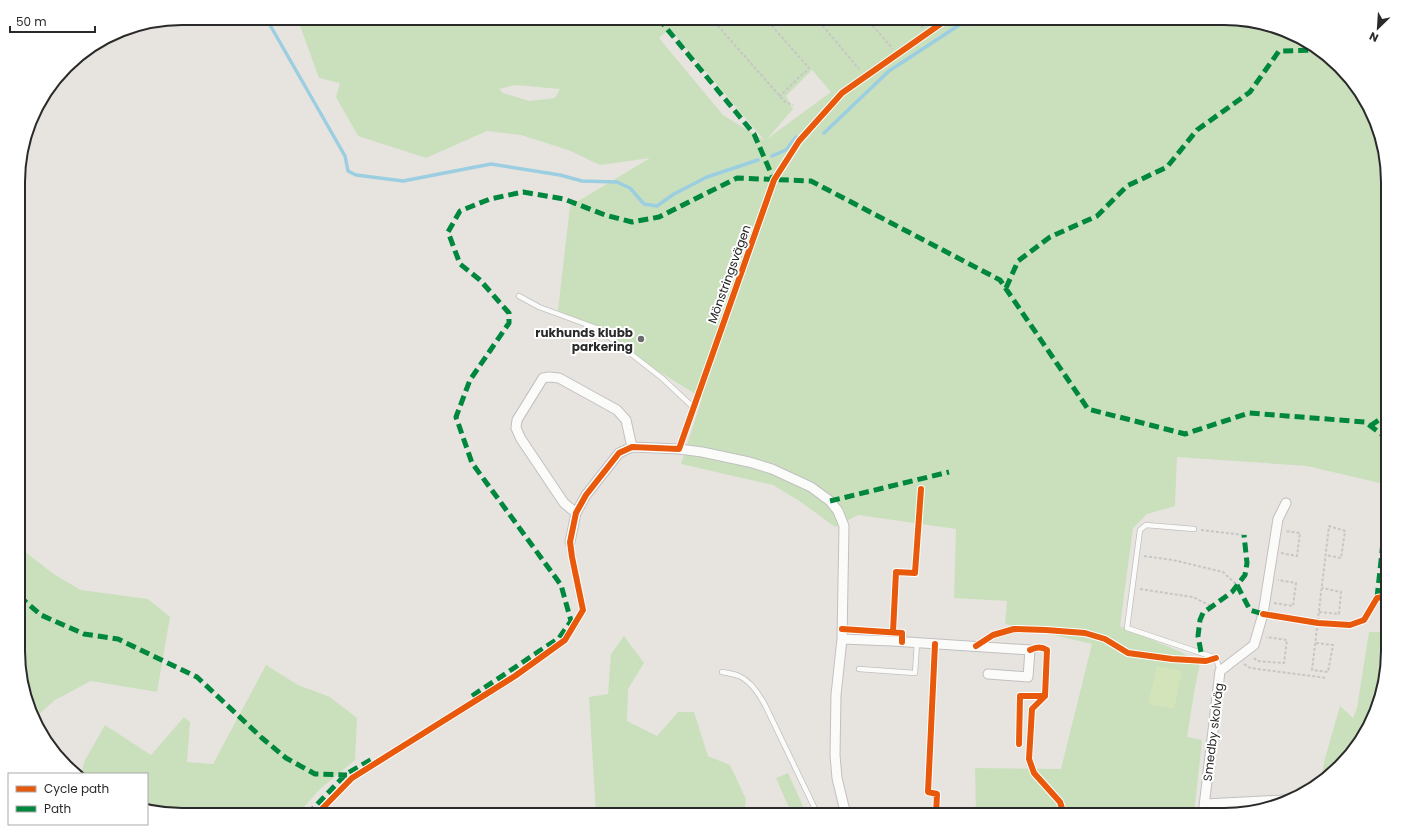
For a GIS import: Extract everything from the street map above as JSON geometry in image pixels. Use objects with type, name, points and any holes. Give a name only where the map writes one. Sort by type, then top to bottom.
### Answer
[{"type":"street","points":[[576,513],[564,503],[520,439],[516,428],[517,420],[543,378],[550,376],[559,378],[616,410],[626,420],[632,447]]},
{"type":"street","points":[[570,542],[576,513],[586,495],[619,453],[632,447],[679,449],[749,462],[772,469],[811,487],[830,501],[838,511],[844,526],[842,639],[836,695],[836,755],[837,778],[845,808]]},
{"type":"street","name":"Smedby skolväg","points":[[1204,808],[1220,671],[1254,645],[1265,602],[1278,519],[1286,503]]},
{"type":"street","points":[[842,639],[1030,650],[1028,677],[988,674]]},
{"type":"street","points":[[1205,804],[1273,800]]},
{"type":"lane","name":"Mönstringsvägen","points":[[679,449],[692,407],[774,180],[799,141],[842,93],[940,25]]},
{"type":"lane","points":[[519,296],[539,307],[599,329],[662,378],[692,407]]},
{"type":"lane","points":[[1194,529],[1146,525],[1140,530],[1127,628],[1216,658],[1220,671]]},
{"type":"lane","points":[[859,669],[915,673],[917,643]]},
{"type":"lane","points":[[722,672],[739,676],[750,683],[759,695],[815,808]]},
{"type":"path","points":[[717,25],[785,102],[793,106]]},
{"type":"path","points":[[771,25],[809,68],[780,96]]},
{"type":"path","points":[[822,25],[858,69]]},
{"type":"path","points":[[872,25],[898,55]]},
{"type":"path","points":[[921,25],[928,33]]},
{"type":"path","points":[[1316,642],[1333,645],[1328,672],[1312,670],[1329,526],[1345,531],[1341,558],[1326,555]]},
{"type":"path","points":[[1194,529],[1244,535]]},
{"type":"path","points":[[1273,552],[1297,556],[1300,533],[1276,529]]},
{"type":"path","points":[[1137,554],[1172,560],[1223,572],[1237,585]]},
{"type":"path","points":[[1265,602],[1293,606],[1296,583],[1269,578]]},
{"type":"path","points":[[1133,588],[1192,597],[1211,606]]},
{"type":"path","points":[[1319,612],[1339,614],[1341,592],[1322,588]]},
{"type":"path","points":[[1310,622],[1326,624]]},
{"type":"path","points":[[1248,651],[1257,661],[1284,663],[1287,640],[1257,636]]},
{"type":"path","points":[[1237,659],[1250,668],[1327,678]]},
{"type":"green space","points":[[300,25],[1235,25],[1275,33],[1294,41],[1320,57],[1349,86],[1360,103],[1373,131],[1380,161],[1381,483],[1307,466],[1177,457],[1175,506],[1147,514],[1133,528],[1120,626],[1183,653],[1200,664],[1187,737],[1202,740],[1195,808],[976,808],[975,768],[1061,769],[1092,644],[1005,624],[1007,601],[954,598],[956,529],[858,515],[835,527],[801,502],[773,485],[681,464],[702,398],[558,310],[570,206],[650,158],[600,165],[568,150],[521,135],[487,131],[426,158],[358,136],[336,97],[340,83],[319,78]],"holes":[[[670,29],[764,140],[723,115],[659,38]],[[812,70],[831,92],[767,139],[793,109],[786,96]],[[515,85],[560,89],[555,98],[529,101],[503,93],[499,89]]]},
{"type":"green space","points":[[25,552],[55,575],[81,590],[148,599],[170,617],[157,692],[91,681],[55,700],[39,715],[30,692],[25,662]]},
{"type":"green space","points":[[1369,632],[1381,632],[1380,674],[1373,702],[1365,721],[1349,747],[1322,775],[1340,706],[1353,718],[1357,708]]},
{"type":"green space","points":[[624,636],[644,663],[628,689],[627,721],[657,736],[678,712],[694,712],[708,756],[730,765],[746,799],[745,808],[596,808],[589,697],[608,694],[611,654]]},
{"type":"green space","points":[[266,665],[298,685],[330,697],[357,718],[355,760],[319,790],[303,808],[161,807],[148,804],[148,773],[82,772],[85,760],[105,725],[151,755],[184,717],[190,722],[187,762],[213,764]]},
{"type":"green space","points":[[1157,666],[1182,671],[1174,709],[1148,704]]},
{"type":"green space","points":[[788,773],[804,808],[789,808],[776,778]]},
{"type":"waterway","points":[[270,25],[345,156],[348,171],[356,175],[403,181],[491,164],[560,175],[582,181],[617,182],[630,188],[644,204],[657,206],[674,194],[707,177],[758,160]]},
{"type":"waterway","points":[[824,133],[889,71],[959,25]]},
{"type":"waterway","points":[[772,156],[786,150],[796,137]]},
{"type":"marked path","points":[[664,25],[754,134],[774,180]]},
{"type":"marked path","points":[[1006,288],[1018,261],[1050,237],[1097,216],[1127,186],[1167,167],[1197,130],[1250,92],[1279,51],[1310,50]]},
{"type":"marked path","points":[[472,696],[559,638],[571,621],[561,585],[472,463],[456,417],[470,380],[509,323],[509,313],[480,280],[460,264],[448,232],[460,211],[490,199],[523,192],[564,199],[605,215],[632,222],[659,217],[737,178],[811,181],[1000,280],[1088,409],[1185,434],[1249,413],[1365,422],[1381,434]]},
{"type":"marked path","points":[[1370,426],[1381,419]]},
{"type":"marked path","points":[[830,501],[949,472]]},
{"type":"marked path","points":[[1201,652],[1198,636],[1200,620],[1203,613],[1232,592],[1245,575],[1247,563],[1244,535]]},
{"type":"marked path","points":[[1377,598],[1381,561]]},
{"type":"marked path","points":[[1237,585],[1250,610],[1263,614]]},
{"type":"marked path","points":[[25,601],[41,615],[84,634],[118,639],[197,677],[262,738],[286,758],[315,774],[347,775]]},
{"type":"marked path","points":[[314,808],[346,774],[372,759]]},
{"type":"cycle path","points":[[323,808],[352,778],[515,676],[565,640],[583,610],[570,542],[576,513],[586,495],[619,453],[632,447],[679,449],[774,180],[799,141],[842,93],[939,25]]},
{"type":"cycle path","points":[[893,632],[896,572],[915,573],[921,489]]},
{"type":"cycle path","points":[[1263,614],[1318,623],[1350,625],[1364,620],[1377,598],[1381,597]]},
{"type":"cycle path","points":[[842,629],[902,633],[902,642]]},
{"type":"cycle path","points":[[976,646],[993,635],[1014,629],[1046,630],[1085,633],[1105,639],[1128,653],[1172,659],[1206,661],[1216,658]]},
{"type":"cycle path","points":[[935,644],[928,792],[937,794],[936,808]]},
{"type":"cycle path","points":[[1030,650],[1038,647],[1047,650],[1045,696],[1032,709],[1029,759],[1034,773],[1060,802],[1062,808]]},
{"type":"cycle path","points":[[1019,744],[1020,696],[1045,696]]},
{"type":"place","name":"rukhunds klubb parkering","points":[[641,339]]}]
